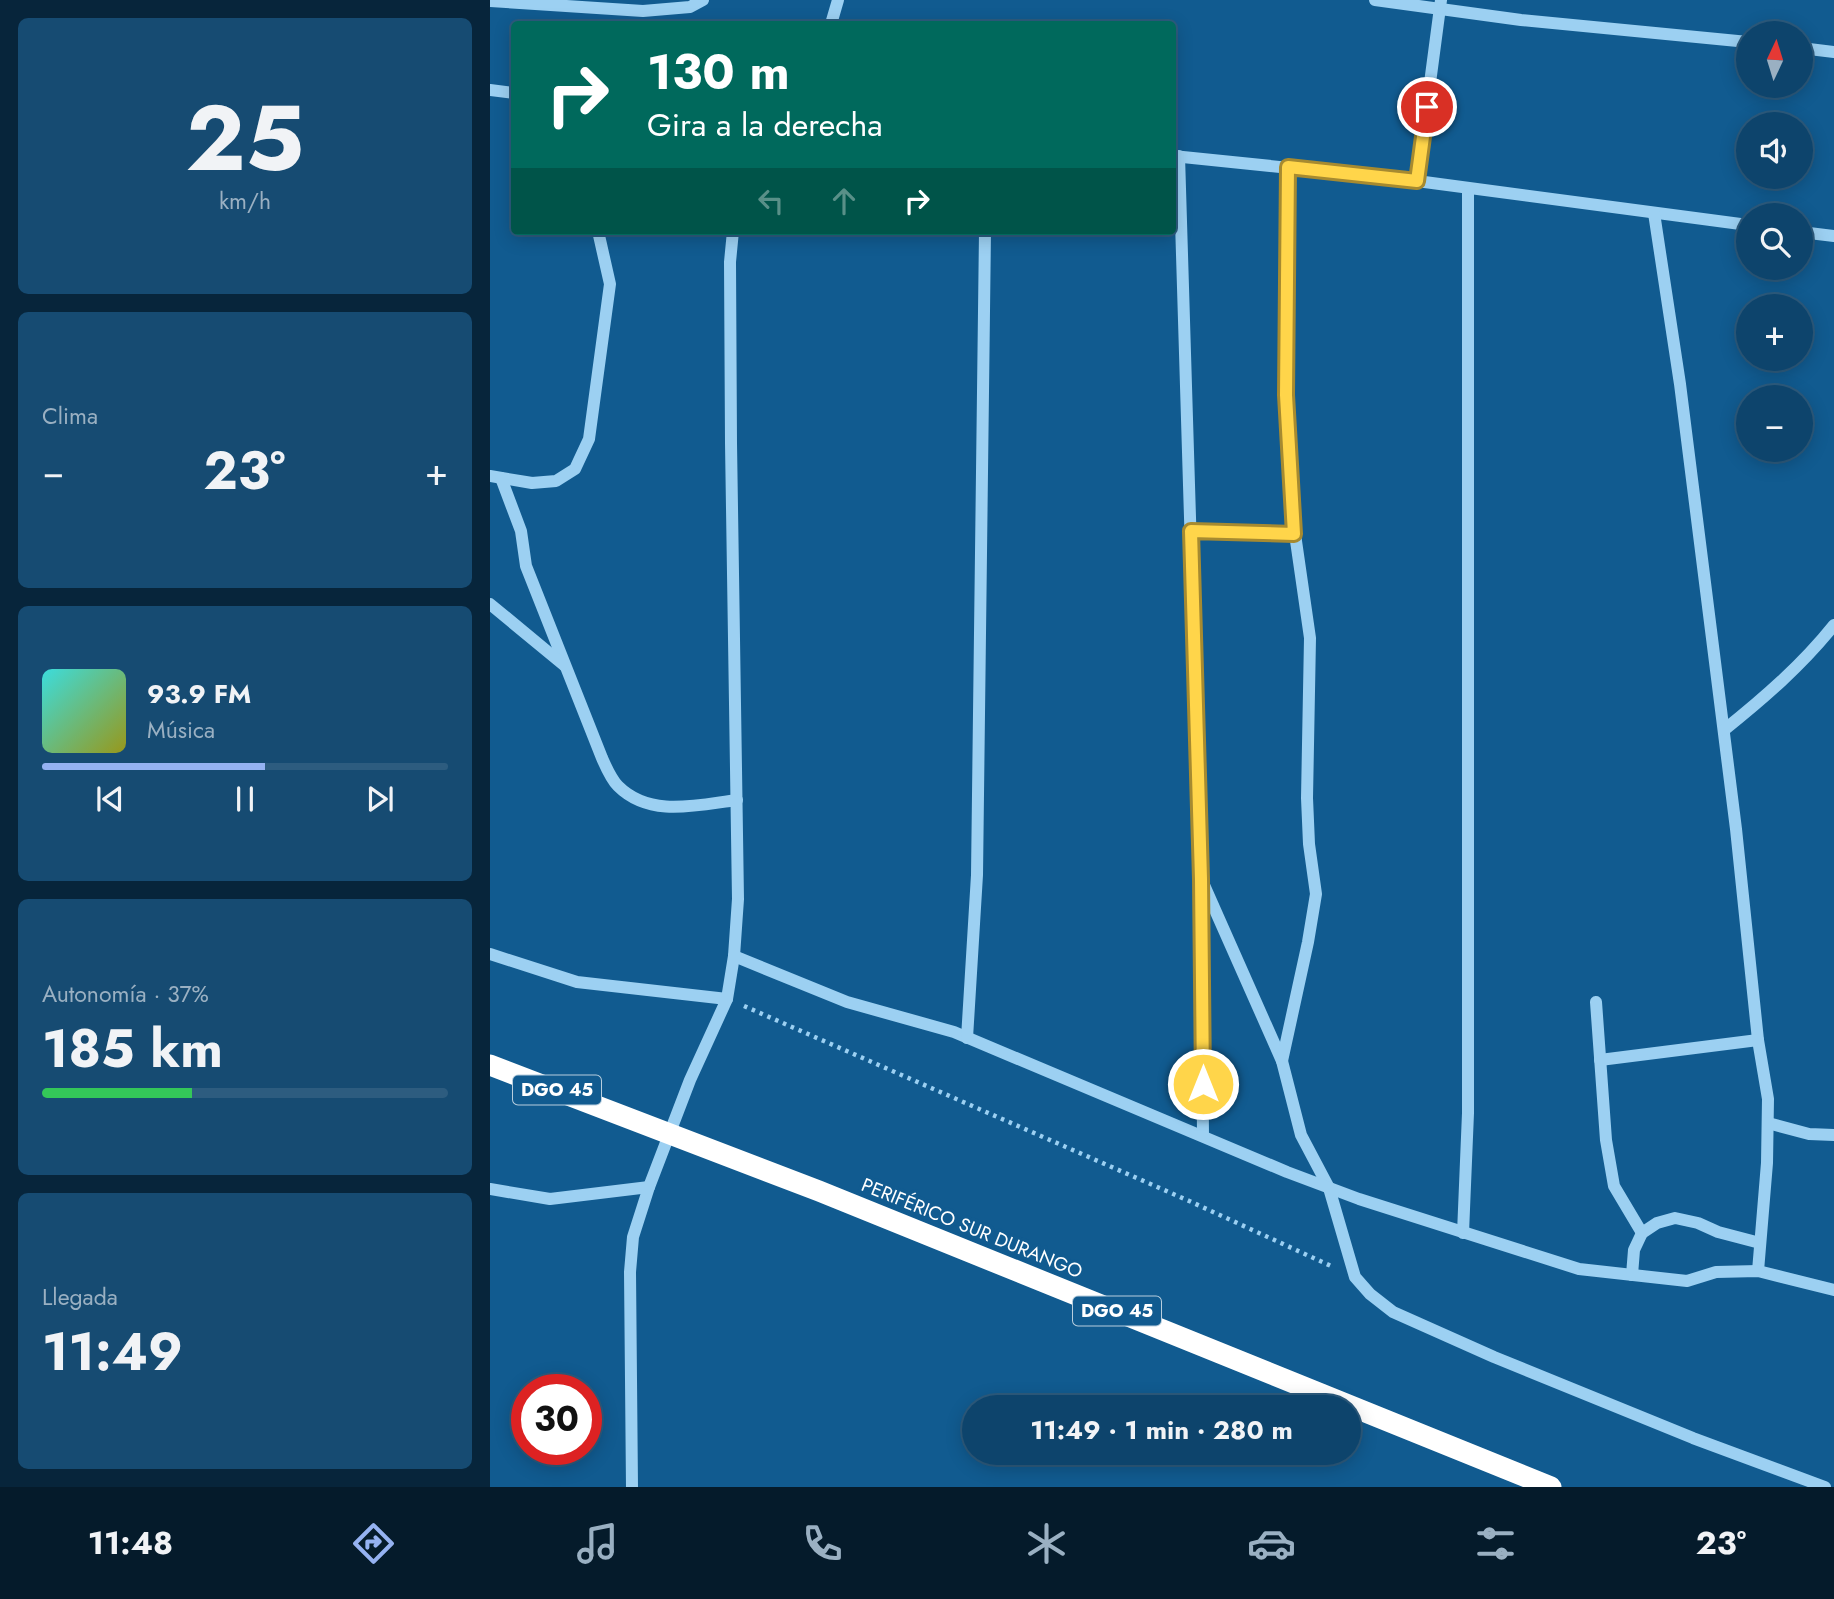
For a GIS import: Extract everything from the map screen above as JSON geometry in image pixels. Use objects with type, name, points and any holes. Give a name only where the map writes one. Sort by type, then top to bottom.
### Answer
[{"type":"highway","name":"PERIFÉRICO SUR DURANGO","points":[[490,1065],[1045,1282],[1551,1487]]},
{"type":"street","points":[[490,1],[643,11],[690,7],[703,0]]},
{"type":"street","points":[[832,21],[838,0]]},
{"type":"street","points":[[1375,0],[1441,5],[1521,20],[1736,41]]},
{"type":"street","points":[[1417,181],[1441,5]]},
{"type":"street","points":[[1813,49],[1834,52]]},
{"type":"street","points":[[490,90],[511,93]]},
{"type":"street","points":[[1203,1136],[1201,879],[1176,156],[1417,181],[1736,223]]},
{"type":"street","points":[[1282,1061],[1316,894],[1309,844],[1307,797],[1310,638],[1294,534],[1286,395],[1288,167]]},
{"type":"street","points":[[1463,1233],[1468,1113],[1468,189]]},
{"type":"street","points":[[1654,213],[1680,384],[1724,730],[1758,1040],[1768,1098],[1767,1163],[1758,1271]]},
{"type":"street","points":[[1813,233],[1834,236]]},
{"type":"street","points":[[495,477],[532,483],[556,481],[575,469],[589,439],[610,284],[599,235]]},
{"type":"street","points":[[632,1487],[630,1272],[633,1237],[690,1080],[727,999],[734,956],[738,899],[731,443],[730,274],[733,235]]},
{"type":"street","points":[[967,1038],[977,876],[985,235]]},
{"type":"street","points":[[495,477],[521,531],[526,566],[602,758],[616,785],[640,802],[677,808],[737,800]]},
{"type":"street","points":[[1191,531],[1294,534]]},
{"type":"street","points":[[490,604],[566,667]]},
{"type":"street","points":[[1724,730],[1768,694],[1818,645],[1834,625]]},
{"type":"street","points":[[1201,879],[1282,1061],[1301,1135],[1329,1188],[1355,1277],[1370,1294],[1393,1312],[1427,1328],[1693,1438],[1825,1487]]},
{"type":"street","points":[[490,954],[577,982],[727,999]]},
{"type":"street","points":[[734,956],[847,1002],[954,1032],[1329,1188],[1579,1269],[1687,1281],[1716,1272],[1758,1271],[1834,1290]]},
{"type":"street","points":[[1596,1002],[1606,1140],[1614,1186],[1642,1233]]},
{"type":"street","points":[[1600,1060],[1758,1040]]},
{"type":"street","points":[[1768,1123],[1809,1134],[1834,1135]]},
{"type":"street","points":[[490,1189],[550,1199],[649,1187]]},
{"type":"street","points":[[1632,1275],[1634,1250],[1642,1233],[1657,1223],[1675,1219],[1698,1223],[1718,1232],[1760,1243]]},
{"type":"path","points":[[727,999],[1187,1200],[1355,1277]]},
{"type":"route","points":[[1203,1084],[1201,879],[1191,531],[1294,534],[1286,395],[1288,167],[1417,181],[1427,107]]}]
